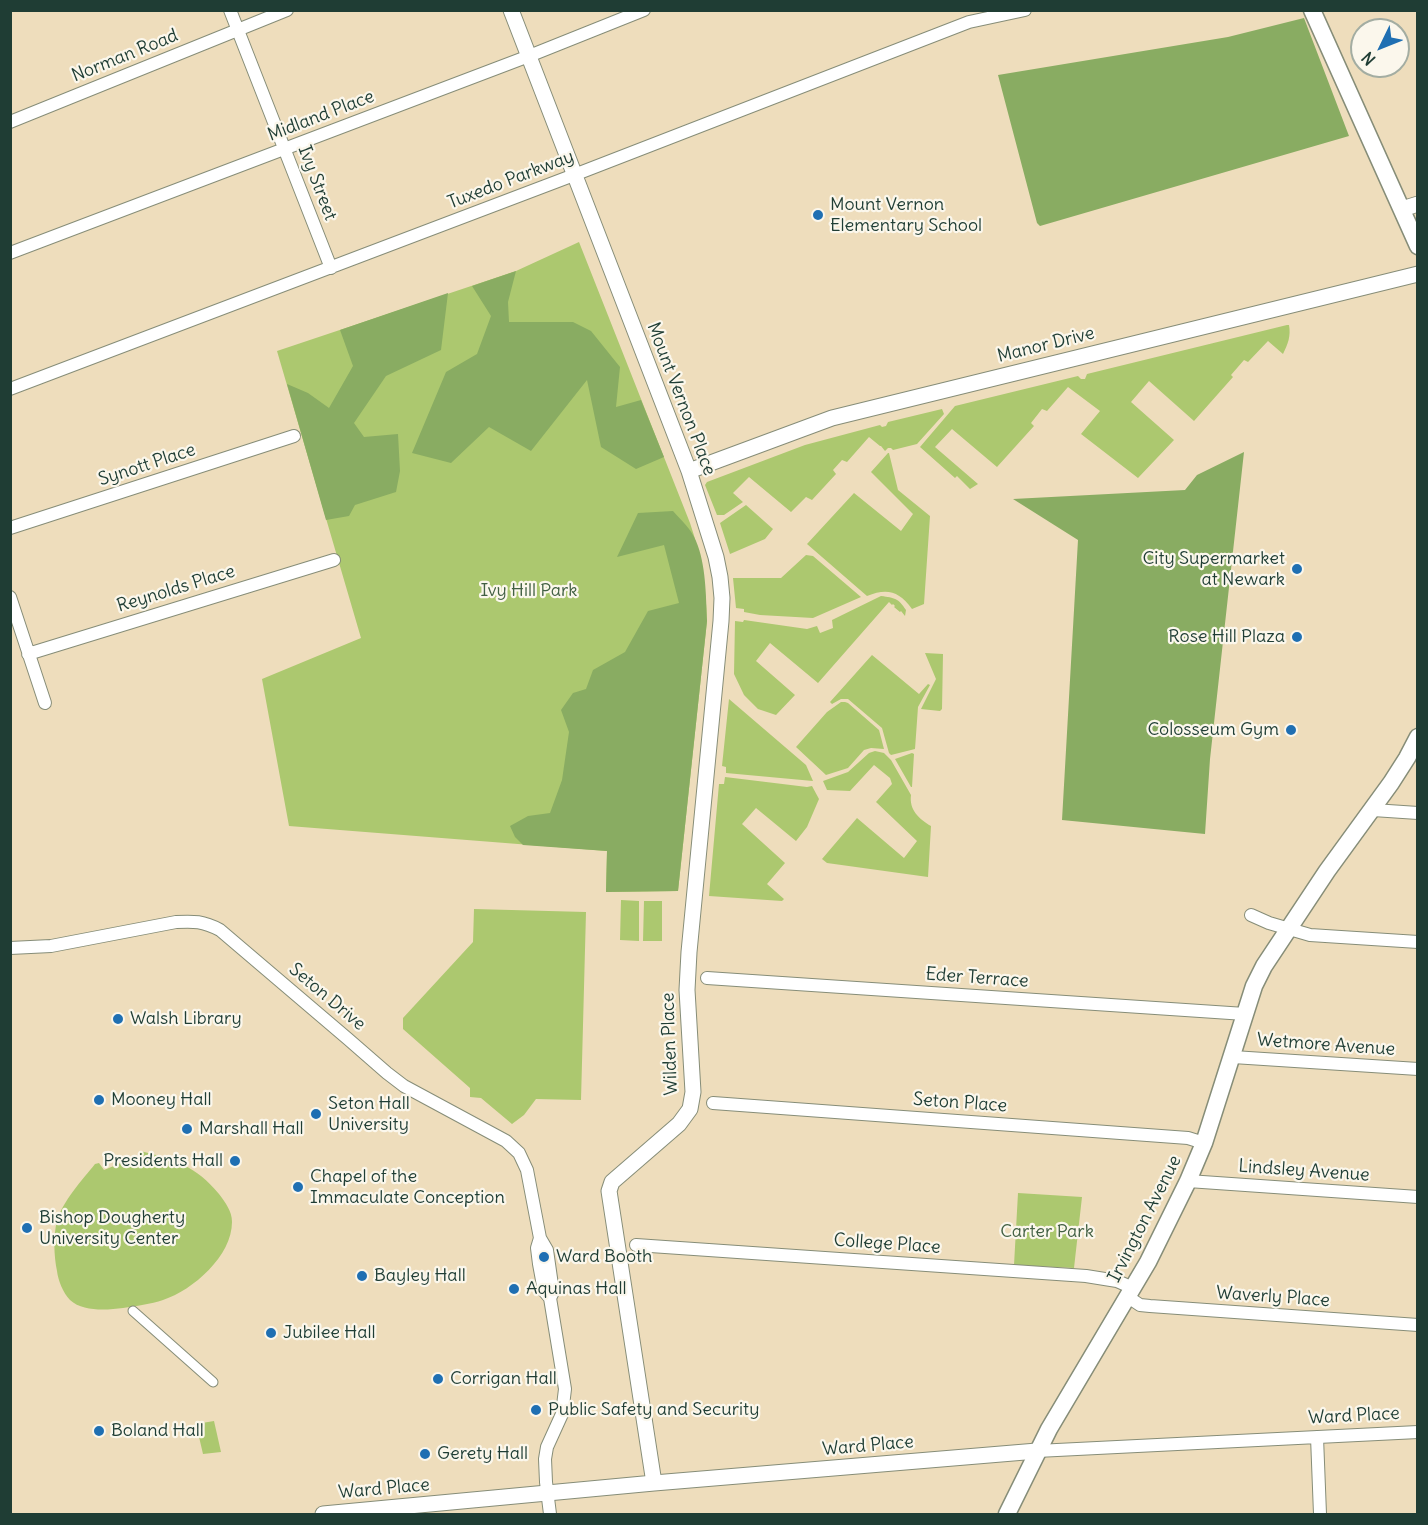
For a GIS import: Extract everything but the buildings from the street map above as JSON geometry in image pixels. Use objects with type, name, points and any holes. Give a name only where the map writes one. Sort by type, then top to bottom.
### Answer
[{"type":"main road","points":[[1312,10],[1410,207],[1418,246]]},
{"type":"main road","name":"Irvington Avenue","points":[[1007,1515],[1037,1451],[1131,1292],[1163,1234],[1188,1181],[1204,1143],[1254,986],[1264,966],[1327,871],[1373,810],[1418,737]]},
{"type":"street","name":"Ivy Street","points":[[230,10],[331,268]]},
{"type":"street","name":"Norman Road","points":[[10,122],[286,10]]},
{"type":"street","name":"Mount Vernon Place","points":[[511,10],[689,471],[716,557],[722,598],[721,621],[703,818]]},
{"type":"street","name":"Midland Place","points":[[10,253],[644,10]]},
{"type":"street","name":"Tuxedo Parkway","points":[[10,389],[969,22],[1025,10]]},
{"type":"street","name":"Manor Drive","points":[[689,471],[832,418],[1418,274]]},
{"type":"street","name":"Synott Place","points":[[10,528],[294,436]]},
{"type":"street","name":"Reynolds Place","points":[[28,654],[333,560]]},
{"type":"street","points":[[10,597],[45,703]]},
{"type":"street","points":[[1373,810],[1418,813]]},
{"type":"street","name":"Wilden Place","points":[[654,1483],[609,1191],[612,1182],[679,1124],[690,1109],[693,1092],[687,990],[703,818]]},
{"type":"street","points":[[1251,915],[1289,930],[1310,935],[1418,942]]},
{"type":"street","name":"Seton Drive","points":[[10,948],[51,946],[176,922],[193,921],[210,924],[227,935],[404,1086],[506,1141],[514,1148],[523,1158],[527,1170],[540,1238],[547,1250],[553,1292],[550,1298],[565,1389],[562,1414],[545,1460],[550,1515]]},
{"type":"street","name":"Eder Terrace","points":[[707,978],[1245,1014]]},
{"type":"street","name":"Wetmore Avenue","points":[[1233,1057],[1418,1069]]},
{"type":"street","name":"Seton Place","points":[[713,1103],[1188,1138],[1204,1143]]},
{"type":"street","name":"Lindsley Avenue","points":[[1188,1181],[1418,1197]]},
{"type":"street","name":"College Place","points":[[636,1245],[1086,1276],[1117,1281],[1131,1292]]},
{"type":"street","name":"Waverly Place","points":[[1131,1292],[1140,1305],[1418,1325]]},
{"type":"street","points":[[133,1311],[213,1382]]},
{"type":"street","name":"Ward Place","points":[[323,1515],[654,1483],[1037,1451],[1418,1432]]},
{"type":"street","points":[[1317,1437],[1320,1515]]},
{"type":"green space","points":[[1304,18],[1349,136],[1040,226],[1037,223],[998,75],[1228,37]]},
{"type":"green space","name":"Ivy Hill Park","points":[[579,242],[690,523],[702,571],[707,621],[678,891],[606,892],[607,851],[289,826],[262,679],[361,638],[277,351],[516,271]]},
{"type":"green space","points":[[516,271],[508,302],[509,322],[573,322],[591,331],[620,367],[616,407],[641,400],[664,457],[636,469],[601,447],[587,380],[531,451],[489,427],[451,463],[412,453],[446,372],[477,354],[491,316],[472,286]]},
{"type":"green space","points":[[448,293],[441,350],[386,376],[354,423],[364,437],[398,434],[400,471],[396,492],[355,505],[349,516],[326,520],[287,384],[308,393],[329,408],[353,366],[340,330]]},
{"type":"green space","points":[[1289,325],[1289,336],[1283,354],[1268,341],[1248,362],[1244,360],[1231,375],[1233,377],[1194,421],[1149,381],[1131,402],[1174,440],[1138,478],[1081,434],[1100,411],[1068,387],[1047,411],[1042,409],[1031,423],[1034,426],[997,467],[952,429],[935,447],[978,484],[970,489],[920,447],[955,406],[1078,376],[1085,379],[1087,374]]},
{"type":"green space","points":[[942,409],[944,414],[917,444],[893,450],[888,448],[885,451],[869,437],[847,462],[842,460],[833,470],[836,474],[812,500],[806,497],[791,512],[749,477],[733,493],[743,502],[724,515],[717,515],[705,485],[707,482],[805,445],[880,425],[886,426],[888,422]]},
{"type":"green space","points":[[1244,452],[1210,759],[1205,834],[1062,820],[1078,540],[1013,499],[1185,490],[1197,475]]},
{"type":"green space","points":[[888,453],[898,490],[930,516],[924,604],[912,609],[902,598],[892,593],[881,592],[867,596],[807,544],[854,493],[901,531],[913,514],[871,472]]},
{"type":"green space","points":[[746,505],[773,529],[765,539],[730,554],[720,523]]},
{"type":"green space","points":[[673,511],[692,533],[699,550],[705,580],[707,621],[678,891],[606,892],[607,851],[523,845],[515,837],[510,826],[528,816],[550,813],[562,780],[569,732],[561,710],[573,693],[586,689],[593,670],[625,652],[648,611],[679,603],[664,545],[617,557],[638,513]]},
{"type":"green space","points":[[806,555],[813,556],[861,597],[813,618],[760,615],[736,608],[733,578],[781,578]]},
{"type":"green space","points":[[881,596],[898,601],[906,610],[905,616],[889,602],[818,683],[770,643],[756,661],[795,695],[776,715],[758,709],[744,695],[734,674],[735,621],[743,622],[744,620],[807,629],[817,626],[820,633],[833,628],[832,620]]},
{"type":"green space","points":[[925,653],[943,654],[942,709],[940,711],[921,709],[936,679]]},
{"type":"green space","points":[[872,655],[919,694],[928,684],[930,685],[918,707],[915,749],[891,755],[882,728],[848,699],[841,699],[832,704],[830,702]]},
{"type":"green space","points":[[729,699],[806,765],[813,781],[726,773],[726,767],[722,766]]},
{"type":"green space","points":[[841,702],[848,703],[879,730],[884,749],[864,750],[848,768],[826,775],[796,747],[827,712]]},
{"type":"green space","points":[[875,751],[884,753],[891,760],[911,795],[913,810],[931,826],[928,877],[827,863],[822,859],[857,818],[904,858],[917,841],[876,802],[892,784],[890,778],[874,765],[850,791],[827,790],[823,781],[848,772],[869,753]]},
{"type":"green space","points":[[914,754],[911,787],[895,759]]},
{"type":"green space","points":[[725,777],[812,786],[819,799],[807,827],[796,841],[756,808],[742,824],[785,863],[767,884],[784,899],[782,901],[709,896],[719,784],[724,784]]},
{"type":"green space","points":[[621,900],[639,901],[639,941],[620,940]]},
{"type":"green space","points":[[644,901],[662,901],[662,941],[643,941]]},
{"type":"green space","points":[[474,909],[586,912],[581,1100],[536,1099],[524,1115],[512,1124],[481,1098],[470,1097],[470,1088],[403,1029],[403,1018],[473,942]]},
{"type":"green space","points":[[140,1151],[184,1165],[210,1184],[229,1210],[232,1218],[230,1235],[218,1259],[209,1270],[175,1295],[154,1303],[123,1308],[103,1310],[82,1307],[67,1297],[58,1275],[54,1239],[60,1214],[73,1191],[95,1164],[99,1163],[104,1170],[140,1159]]},
{"type":"green space","name":"Carter Park","points":[[1018,1193],[1082,1197],[1074,1268],[1014,1265]]},
{"type":"green space","points":[[214,1421],[221,1452],[203,1454],[196,1424]]},
{"type":"place","name":"Mount Vernon Elementary School","points":[[818,215]]},
{"type":"place","name":"City Supermarket at Newark","points":[[1297,569]]},
{"type":"place","name":"Rose Hill Plaza","points":[[1297,637]]},
{"type":"place","name":"Colosseum Gym","points":[[1291,730]]},
{"type":"place","name":"Walsh Library","points":[[118,1019]]},
{"type":"place","name":"Mooney Hall","points":[[99,1100]]},
{"type":"place","name":"Seton Hall University","points":[[316,1114]]},
{"type":"place","name":"Marshall Hall","points":[[187,1129]]},
{"type":"place","name":"Presidents Hall","points":[[235,1161]]},
{"type":"place","name":"Chapel of the Immaculate Conception","points":[[298,1187]]},
{"type":"place","name":"Bishop Dougherty University Center","points":[[27,1228]]},
{"type":"place","name":"Ward Booth","points":[[544,1257]]},
{"type":"place","name":"Bayley Hall","points":[[362,1276]]},
{"type":"place","name":"Aquinas Hall","points":[[514,1289]]},
{"type":"place","name":"Jubilee Hall","points":[[271,1333]]},
{"type":"place","name":"Corrigan Hall","points":[[438,1379]]},
{"type":"place","name":"Public Safety and Security","points":[[536,1410]]},
{"type":"place","name":"Boland Hall","points":[[99,1431]]},
{"type":"place","name":"Gerety Hall","points":[[425,1454]]}]
